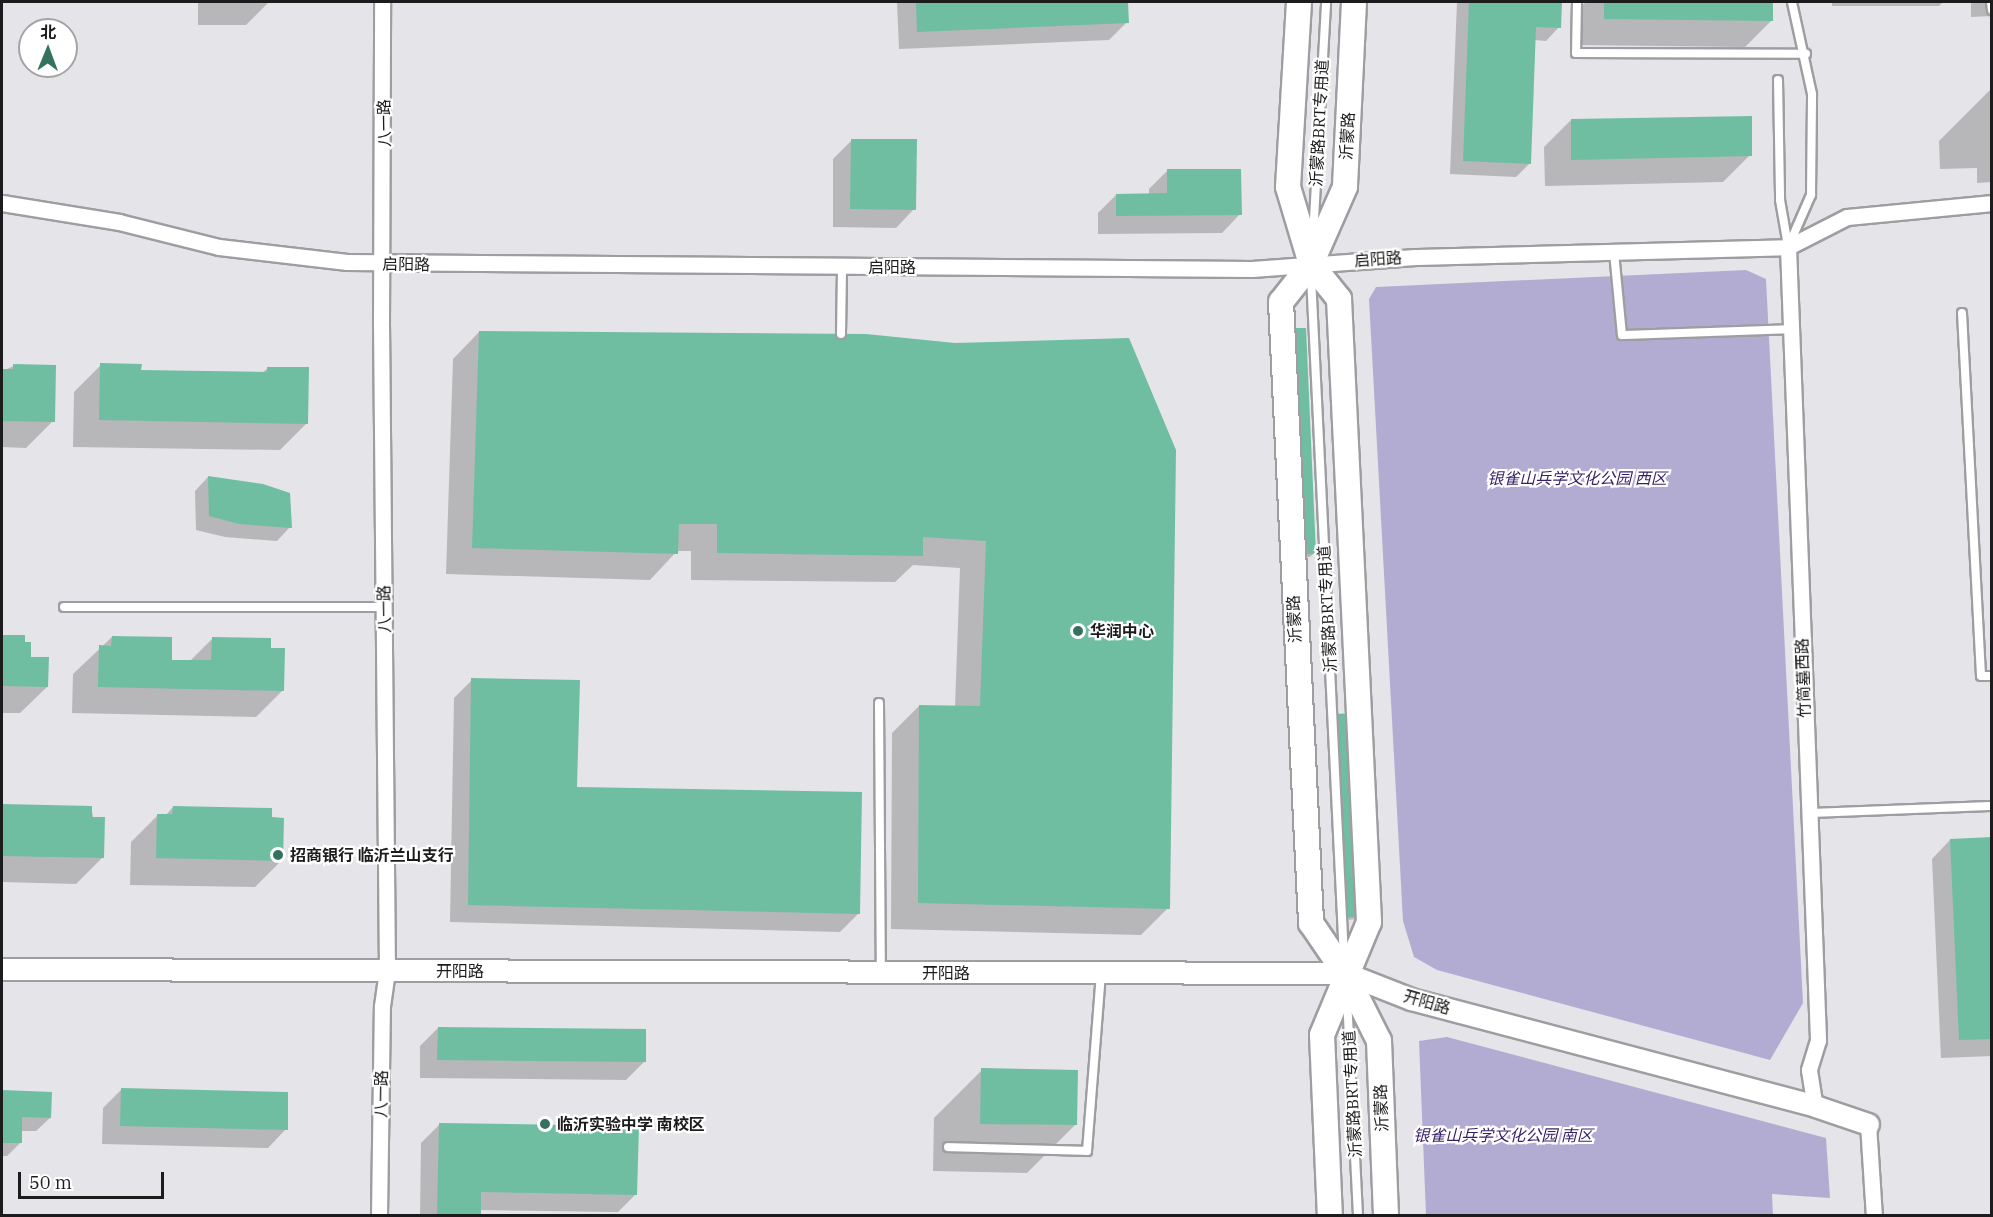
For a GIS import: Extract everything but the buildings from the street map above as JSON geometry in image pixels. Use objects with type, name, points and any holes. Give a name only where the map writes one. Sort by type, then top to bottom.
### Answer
[{"type":"main road","points":[[1299,2],[1288,187],[1311,264],[1339,298],[1369,922],[1345,973],[1322,1035],[1330,1215]]},
{"type":"main road","name":"沂蒙路","points":[[1354,2],[1345,187],[1311,264],[1281,302],[1294,614],[1311,923],[1345,973],[1379,1041],[1386,1215]]},
{"type":"street","name":"八一路","points":[[379,1215],[382,1006],[387,971],[381,263],[382,2]]},
{"type":"street","name":"启阳路","points":[[2,202],[108,219],[219,247],[295,258],[381,263],[1264,269],[1414,257],[1788,247]]},
{"type":"street","points":[[1788,247],[1847,217],[1992,203]]},
{"type":"street","name":"竹简墓西路","points":[[1788,247],[1818,1040],[1809,1070],[1815,1106]]},
{"type":"street","name":"开阳路","points":[[2,969],[1345,973],[1411,999],[1815,1106],[1868,1124]]},
{"type":"street","points":[[1868,1124],[1874,1215]]},
{"type":"lane","name":"沂蒙路BRT专用道","points":[[1311,264],[1326,2]]},
{"type":"lane","points":[[1577,2],[1576,53],[1806,54]]},
{"type":"lane","points":[[1788,247],[1811,195],[1812,94],[1806,54],[1792,2]]},
{"type":"lane","points":[[1991,2],[1992,10]]},
{"type":"lane","points":[[1778,80],[1780,200],[1788,247]]},
{"type":"lane","points":[[1614,252],[1622,335],[1791,329]]},
{"type":"lane","points":[[841,334],[842,267]]},
{"type":"lane","points":[[1962,313],[1981,676],[1992,676]]},
{"type":"lane","points":[[64,608],[384,607]]},
{"type":"lane","points":[[879,703],[881,973]]},
{"type":"lane","points":[[1808,813],[1992,806]]},
{"type":"lane","name":"沂蒙路BRT专用道","points":[[1345,973],[1358,1215]]},
{"type":"lane","points":[[948,1147],[1087,1151],[1101,974]]},
{"type":"green space","name":"银雀山兵学文化公园 西区","points":[[1746,270],[1766,279],[1803,1003],[1770,1060],[1437,970],[1414,957],[1403,921],[1369,299],[1376,287]]},
{"type":"green space","name":"银雀山兵学文化公园 南区","points":[[1447,1037],[1826,1138],[1830,1198],[1772,1194],[1773,1216],[1426,1215],[1419,1041]]},
{"type":"place","name":"华润中心","points":[[1078,631]]},
{"type":"place","name":"招商银行 临沂兰山支行","points":[[278,855]]},
{"type":"place","name":"临沂实验中学 南校区","points":[[545,1124]]}]
